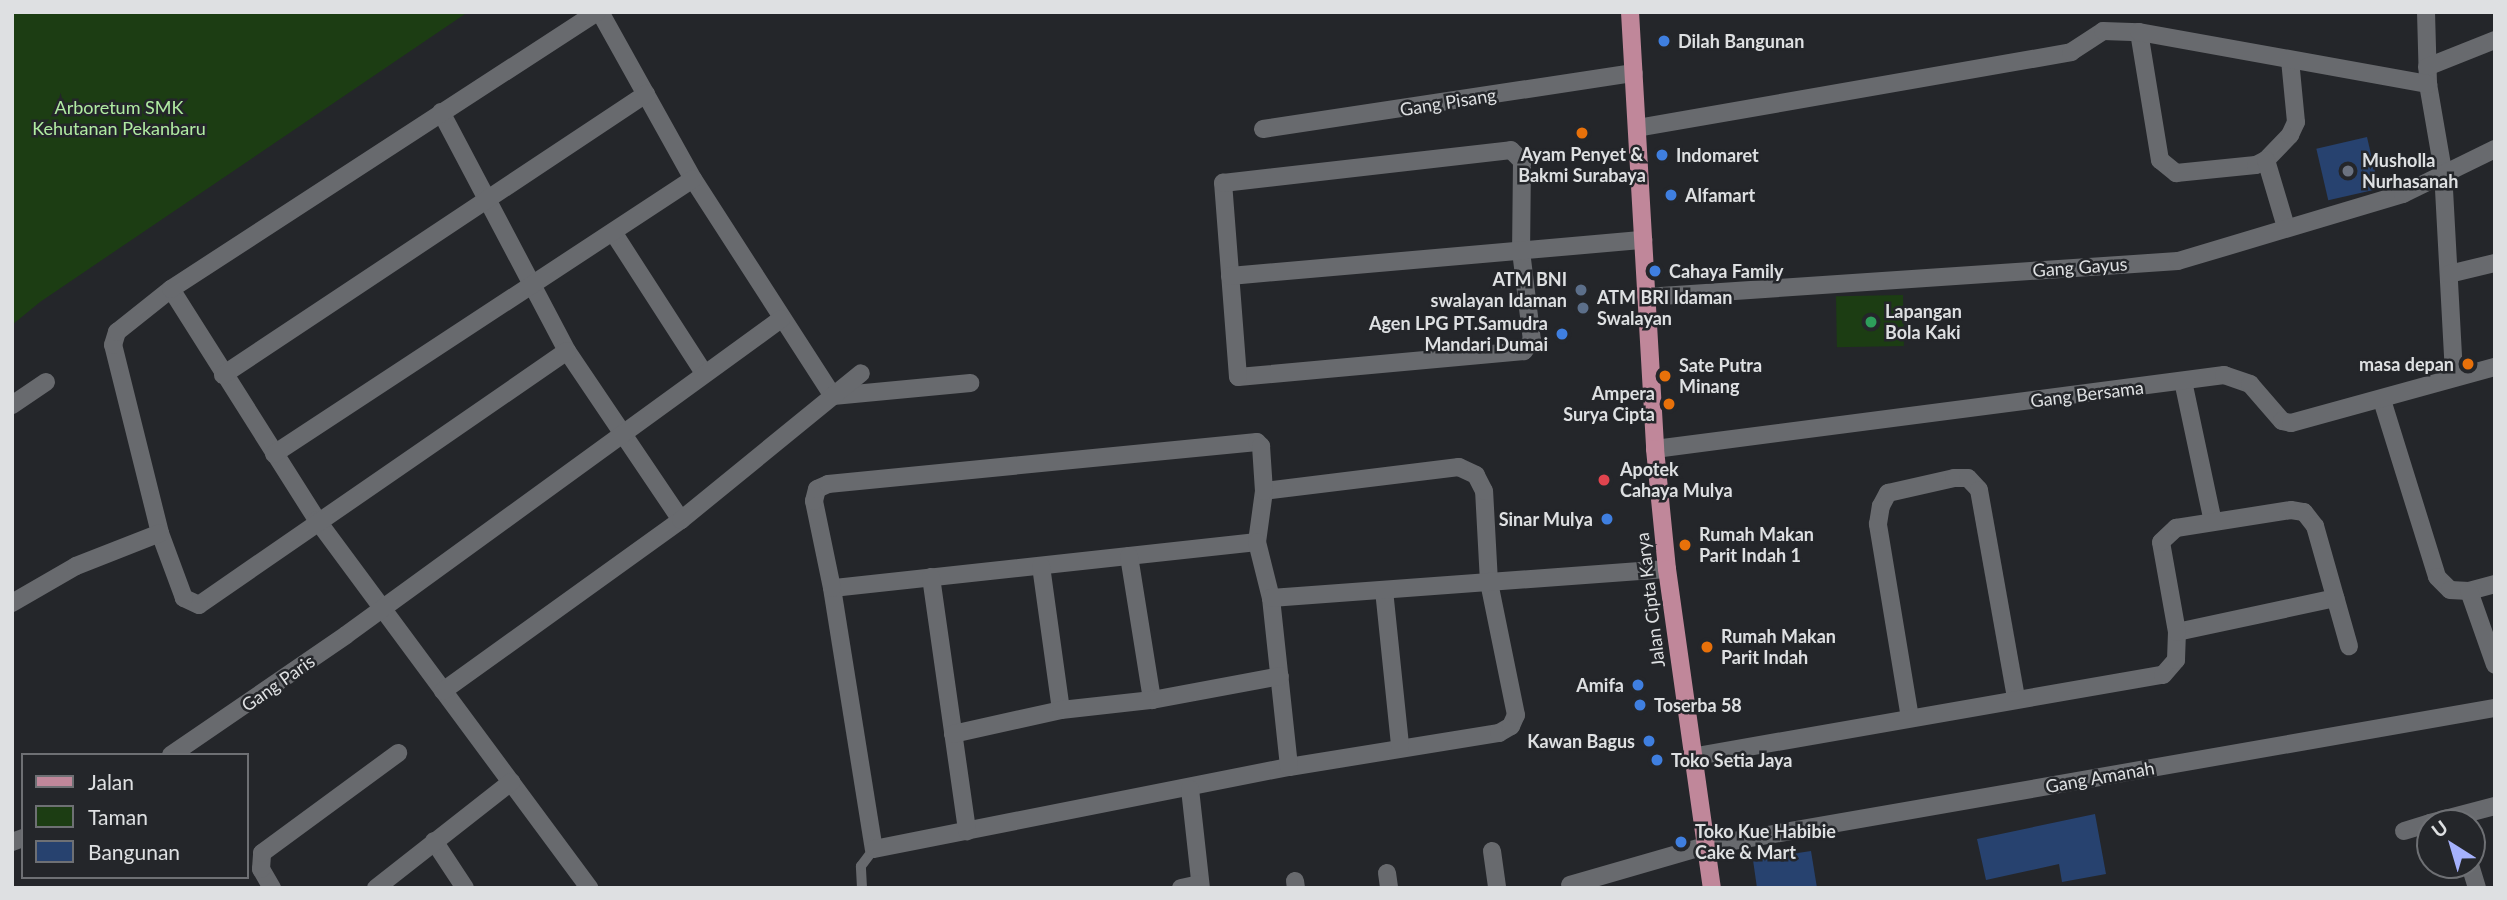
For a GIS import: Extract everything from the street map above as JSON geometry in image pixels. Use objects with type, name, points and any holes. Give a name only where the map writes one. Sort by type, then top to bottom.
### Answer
[{"type":"main road","name":"Jalan Cipta Karya","points":[[1630,12],[1655,449],[1691,757],[1712,888]]},
{"type":"street","points":[[567,351],[317,520],[199,605],[184,598],[160,533],[113,345],[117,332],[171,289],[599,12],[693,179],[833,396]]},
{"type":"street","points":[[2426,12],[2427,76],[2443,171],[2454,377]]},
{"type":"street","points":[[1637,128],[2071,52],[2103,31],[2139,32],[2290,60],[2427,76],[2495,40]]},
{"type":"street","points":[[2139,32],[2160,160],[2167,169],[2176,173],[2256,165],[2266,160],[2290,135],[2295,122],[2290,60]]},
{"type":"street","name":"Gang Pisang","points":[[1263,129],[1634,72]]},
{"type":"street","points":[[223,375],[646,94]]},
{"type":"street","points":[[441,112],[567,351],[681,520]]},
{"type":"street","name":"Gang Gayus","points":[[1646,297],[2178,261],[2403,194],[2443,171],[2495,149]]},
{"type":"street","points":[[1511,150],[1522,161],[1521,251],[1532,340],[1524,351],[1238,377],[1223,183],[1230,180],[1511,150]]},
{"type":"street","points":[[2266,160],[2286,227]]},
{"type":"street","points":[[274,454],[693,179]]},
{"type":"street","points":[[613,232],[704,373]]},
{"type":"street","points":[[1230,276],[1643,240]]},
{"type":"street","points":[[2449,274],[2495,262]]},
{"type":"street","points":[[171,289],[317,520],[589,888]]},
{"type":"street","name":"Gang Paris","points":[[174,753],[383,608],[781,319]]},
{"type":"street","name":"Gang Bersama","points":[[1655,449],[2224,375],[2250,384],[2282,421],[2291,423],[2495,367]]},
{"type":"street","points":[[443,691],[681,520],[861,373]]},
{"type":"street","points":[[2183,381],[2213,522]]},
{"type":"street","points":[[12,405],[46,382]]},
{"type":"street","points":[[833,396],[970,383]]},
{"type":"street","points":[[2382,400],[2437,576],[2450,590],[2469,591],[2495,584]]},
{"type":"street","points":[[1264,491],[1459,467],[1476,475],[1483,491],[1489,582],[1516,715],[1511,726],[1499,733],[1400,746],[874,849],[832,588],[814,501],[817,489],[828,484],[1257,442],[1261,446],[1264,491],[1257,542],[1271,598],[1289,767]]},
{"type":"street","points":[[1910,718],[1878,524],[1881,506],[1888,493],[1954,478],[1968,478],[1979,490],[2016,698]]},
{"type":"street","points":[[1691,757],[2016,698],[2163,675],[2176,660],[2177,632],[2161,542],[2176,528],[2304,512],[2315,526],[2349,646]]},
{"type":"street","points":[[12,603],[76,566],[160,533]]},
{"type":"street","points":[[832,588],[1257,542]]},
{"type":"street","points":[[1129,556],[1152,699]]},
{"type":"street","points":[[1041,566],[1061,710]]},
{"type":"street","points":[[1271,598],[1667,569]]},
{"type":"street","points":[[931,578],[967,831]]},
{"type":"street","points":[[1384,590],[1400,746]]},
{"type":"street","points":[[2469,591],[2495,665]]},
{"type":"street","points":[[2177,632],[2336,598]]},
{"type":"street","points":[[953,734],[1061,710],[1152,699],[1280,676]]},
{"type":"street","name":"Gang Amanah","points":[[1570,885],[1705,846],[2495,708]]},
{"type":"street","points":[[272,888],[261,869],[262,853],[398,754]]},
{"type":"street","points":[[376,888],[511,782]]},
{"type":"street","points":[[1181,888],[1201,886],[1190,789]]},
{"type":"street","points":[[2404,831],[2416,827]]},
{"type":"street","points":[[434,841],[465,888]]},
{"type":"street","points":[[1492,851],[1497,888]]},
{"type":"lane","points":[[862,888],[860,866],[874,849]]},
{"type":"green space","name":"Arboretum SMK Kehutanan Pekanbaru","points":[[12,12],[468,12],[40,302],[12,325]]},
{"type":"green space","name":"Lapangan Bola Kaki","points":[[1903,295],[1904,346],[1837,347],[1836,296]]},
{"type":"building","name":"Musholla Nurhasanah","points":[[2367,137],[2379,189],[2328,200],[2316,149]]},
{"type":"building","points":[[2095,814],[2106,874],[2062,882],[2059,864],[1986,880],[1977,839]]},
{"type":"building","points":[[1811,851],[1817,888],[1757,888],[1753,860]]},
{"type":"place","name":"Dilah Bangunan","points":[[1664,41]]},
{"type":"place","name":"Ayam Penyet & Bakmi Surabaya","points":[[1582,133]]},
{"type":"place","name":"Indomaret","points":[[1662,155]]},
{"type":"place","name":"Musholla Nurhasanah","points":[[2348,171]]},
{"type":"place","name":"Alfamart","points":[[1671,195]]},
{"type":"place","name":"Cahaya Family","points":[[1655,271]]},
{"type":"place","name":"ATM BNI swalayan Idaman","points":[[1581,290]]},
{"type":"place","name":"ATM BRI Idaman Swalayan","points":[[1583,308]]},
{"type":"place","name":"Lapangan Bola Kaki","points":[[1871,322]]},
{"type":"place","name":"Agen LPG PT.Samudra Mandari Dumai","points":[[1562,334]]},
{"type":"place","name":"masa depan","points":[[2468,364]]},
{"type":"place","name":"Sate Putra Minang","points":[[1665,376]]},
{"type":"place","name":"Ampera Surya Cipta","points":[[1669,404]]},
{"type":"place","name":"Apotek Cahaya Mulya","points":[[1604,480]]},
{"type":"place","name":"Sinar Mulya","points":[[1607,519]]},
{"type":"place","name":"Rumah Makan Parit Indah 1","points":[[1685,545]]},
{"type":"place","name":"Rumah Makan Parit Indah","points":[[1707,647]]},
{"type":"place","name":"Amifa","points":[[1638,685]]},
{"type":"place","name":"Toserba 58","points":[[1640,705]]},
{"type":"place","name":"Kawan Bagus","points":[[1649,741]]},
{"type":"place","name":"Toko Setia Jaya","points":[[1657,760]]},
{"type":"place","name":"Toko Kue Habibie Cake & Mart","points":[[1681,842]]}]
